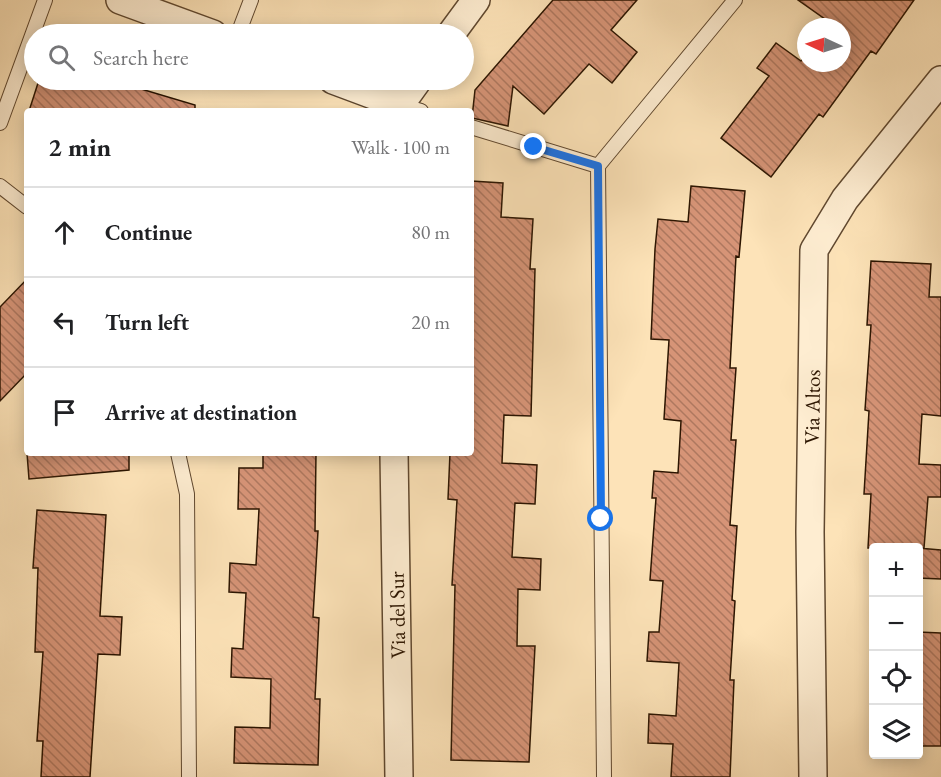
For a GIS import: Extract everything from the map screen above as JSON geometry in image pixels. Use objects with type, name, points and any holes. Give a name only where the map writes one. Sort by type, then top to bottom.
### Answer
[{"type":"street","points":[[120,0],[186,24]]},
{"type":"street","points":[[458,24],[476,0]]},
{"type":"street","name":"Via Altos","points":[[813,777],[810,532],[814,250],[844,199],[941,80]]},
{"type":"street","points":[[359,90],[404,108]]},
{"type":"street","points":[[407,108],[414,90]]},
{"type":"street","name":"Via del Sur","points":[[394,456],[399,777]]},
{"type":"lane","points":[[36,24],[45,0]]},
{"type":"lane","points":[[242,24],[251,0]]},
{"type":"lane","points":[[604,777],[598,166],[735,0]]},
{"type":"lane","points":[[0,123],[24,57]]},
{"type":"lane","points":[[474,128],[598,166]]},
{"type":"lane","points":[[0,186],[24,205]]},
{"type":"lane","points":[[179,456],[188,494],[189,777]]},
{"type":"building","points":[[553,0],[637,0],[611,30],[637,52],[612,83],[589,64],[544,114],[513,86],[508,126],[474,118],[475,90]]},
{"type":"building","points":[[798,0],[914,0],[876,54],[871,51],[823,117],[819,114],[771,177],[721,138],[769,76],[757,68],[776,43],[797,58],[797,72],[851,72],[851,18],[823,18]]},
{"type":"building","points":[[36,90],[145,90],[195,105],[195,108],[30,108]]},
{"type":"building","points":[[474,181],[503,183],[501,217],[533,219],[530,269],[535,269],[531,416],[504,415],[502,463],[537,465],[535,504],[515,503],[512,557],[541,559],[540,590],[518,589],[517,646],[535,646],[529,762],[451,760],[455,585],[452,585],[457,500],[448,499],[450,456],[474,456]]},
{"type":"building","points":[[691,186],[745,191],[739,257],[736,256],[730,368],[736,368],[731,440],[736,440],[730,525],[737,526],[732,600],[735,601],[730,680],[734,680],[730,777],[671,777],[673,744],[648,743],[649,714],[676,716],[679,663],[647,661],[649,632],[659,632],[663,581],[650,580],[656,498],[652,498],[654,471],[678,473],[681,421],[664,419],[669,340],[651,339],[655,249],[658,219],[688,222]]},
{"type":"building","points":[[871,261],[931,264],[929,297],[941,297],[941,416],[922,414],[919,464],[941,465],[941,497],[928,497],[924,548],[923,543],[869,543],[868,548],[871,494],[864,494],[869,411],[865,410],[871,325],[867,325]]},
{"type":"building","points":[[24,282],[24,376],[0,401],[0,307]]},
{"type":"building","points":[[27,456],[129,456],[129,470],[29,479]]},
{"type":"building","points":[[263,456],[316,456],[315,531],[318,531],[313,617],[319,618],[315,699],[320,699],[318,765],[234,763],[235,727],[270,728],[271,679],[231,677],[232,648],[243,649],[246,593],[229,592],[230,563],[256,565],[259,509],[238,509],[239,468],[263,468]]},
{"type":"building","points":[[37,510],[106,515],[100,616],[122,617],[120,655],[98,654],[90,777],[41,777],[43,741],[37,741],[43,652],[35,652],[38,568],[33,568]]},
{"type":"building","points":[[923,548],[941,550],[941,579],[923,578]]},
{"type":"building","points":[[923,632],[941,633],[941,746],[923,746]]},
{"type":"route","points":[[534,147],[598,166],[601,519]]}]
